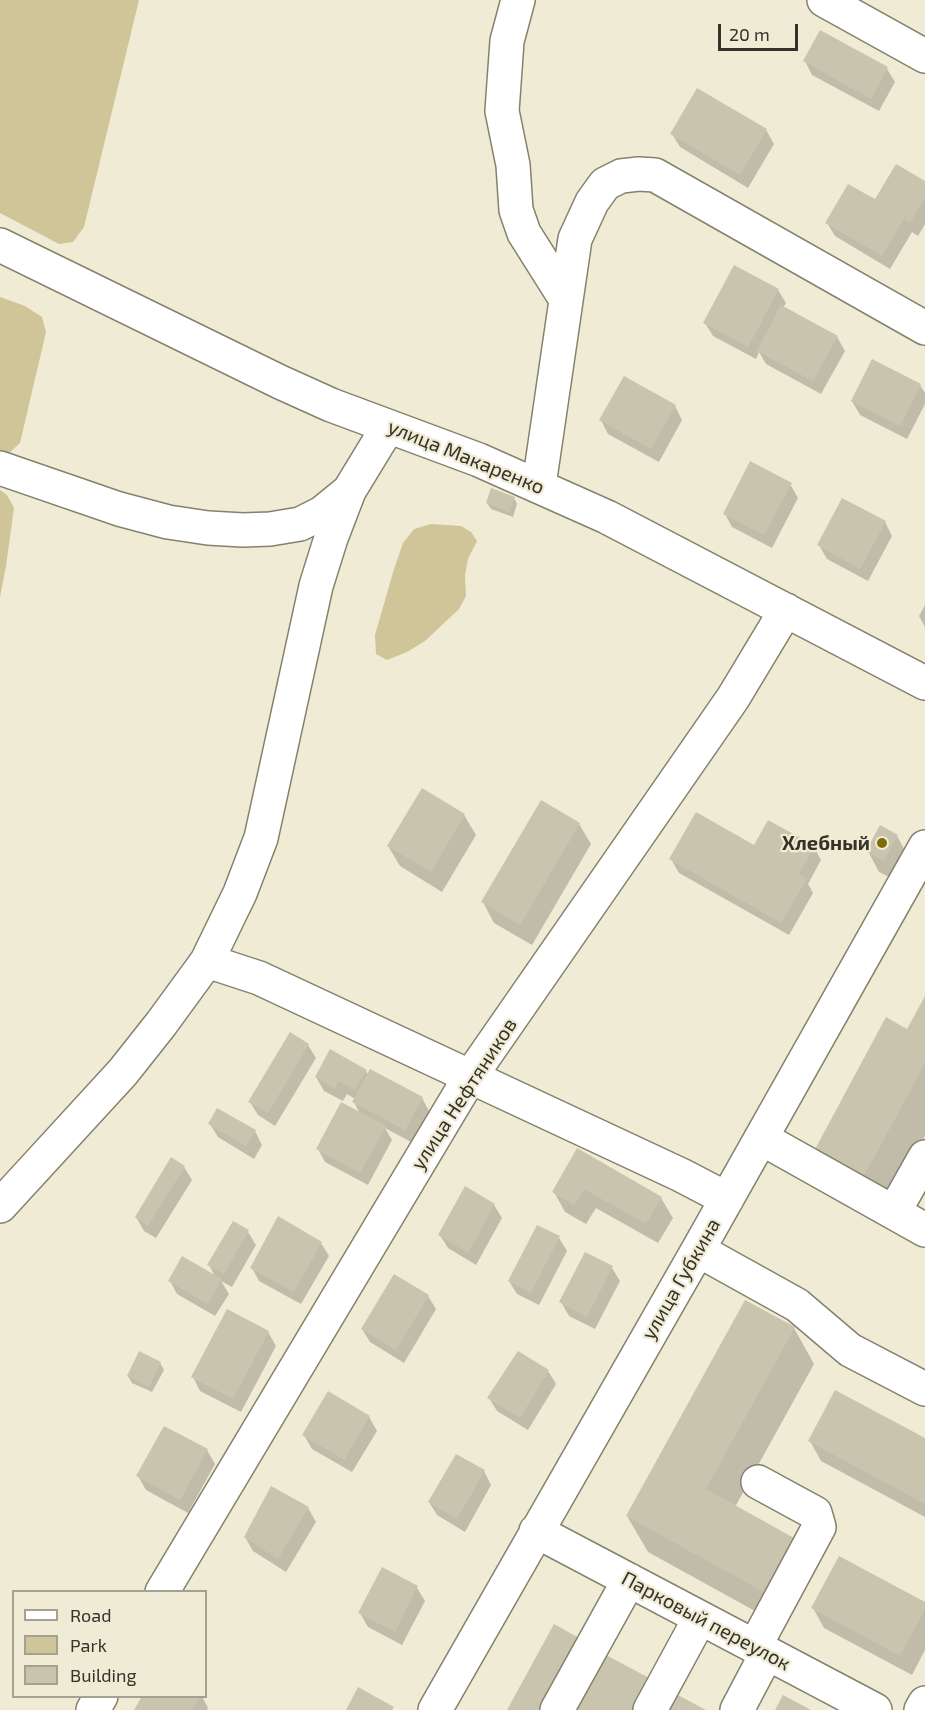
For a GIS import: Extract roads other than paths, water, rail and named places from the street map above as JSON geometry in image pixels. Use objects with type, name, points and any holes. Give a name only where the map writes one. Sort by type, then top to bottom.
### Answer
[{"type":"street","points":[[518,0],[507,41],[502,111],[513,165],[516,210],[524,233],[565,298]]},
{"type":"street","points":[[824,0],[925,56]]},
{"type":"street","points":[[539,486],[574,239],[591,202],[605,184],[621,176],[656,175],[925,328]]},
{"type":"street","name":"улица Макаренко","points":[[0,245],[331,405],[479,460],[607,517],[925,683]]},
{"type":"street","points":[[0,1206],[123,1072],[207,961],[240,893],[261,838],[316,586],[331,538],[349,492],[388,427]]},
{"type":"street","points":[[0,468],[119,509],[168,522],[208,528],[270,529],[300,524],[322,513],[349,492]]},
{"type":"street","name":"улица Нефтяников","points":[[163,1590],[470,1077],[733,698],[786,610]]},
{"type":"street","name":"улица Губкина","points":[[435,1710],[925,847]]},
{"type":"street","points":[[207,961],[259,978],[727,1198]]},
{"type":"street","points":[[761,1138],[925,1230]]},
{"type":"street","points":[[894,1212],[925,1157]]},
{"type":"street","points":[[698,1250],[797,1305],[850,1350],[925,1389]]},
{"type":"street","points":[[737,1710],[761,1650],[819,1527],[815,1513],[758,1482]]},
{"type":"street","name":"Парковый переулок","points":[[536,1531],[875,1710]]},
{"type":"street","points":[[557,1710],[629,1580]]},
{"type":"street","points":[[650,1710],[700,1618]]},
{"type":"street","points":[[921,1710],[925,1703]]},
{"type":"place","name":"Хлебный","points":[[882,843]]}]
